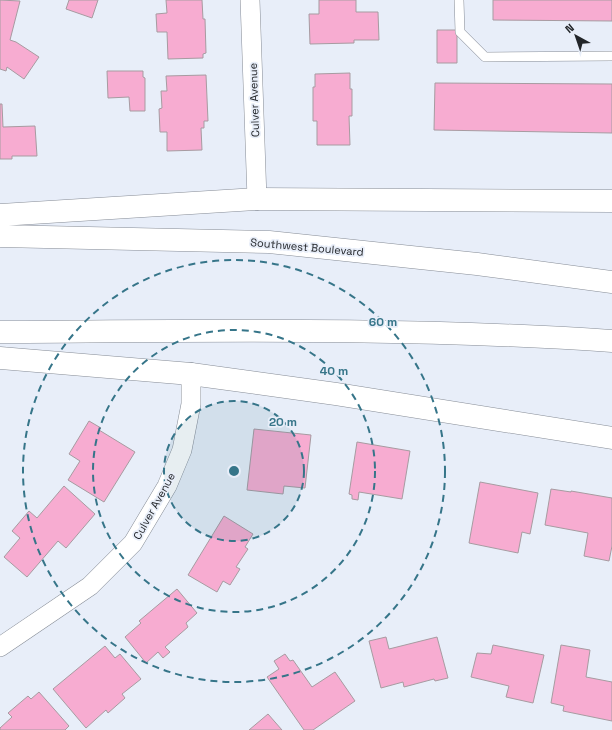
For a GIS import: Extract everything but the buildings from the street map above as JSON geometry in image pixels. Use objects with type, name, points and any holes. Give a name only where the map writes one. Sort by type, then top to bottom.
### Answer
[{"type":"main road","points":[[0,215],[257,199],[612,201]]},
{"type":"main road","name":"Southwest Boulevard","points":[[0,236],[269,242],[477,264],[612,282]]},
{"type":"main road","points":[[0,332],[343,331],[455,334],[612,342]]},
{"type":"main road","points":[[0,358],[191,374],[359,397],[612,438]]},
{"type":"street","name":"Culver Avenue","points":[[250,0],[257,199]]},
{"type":"street","name":"Culver Avenue","points":[[0,647],[90,586],[133,543],[167,486],[182,450],[191,404],[191,374]]},
{"type":"lane","points":[[459,0],[460,32],[485,57],[612,56]]}]
